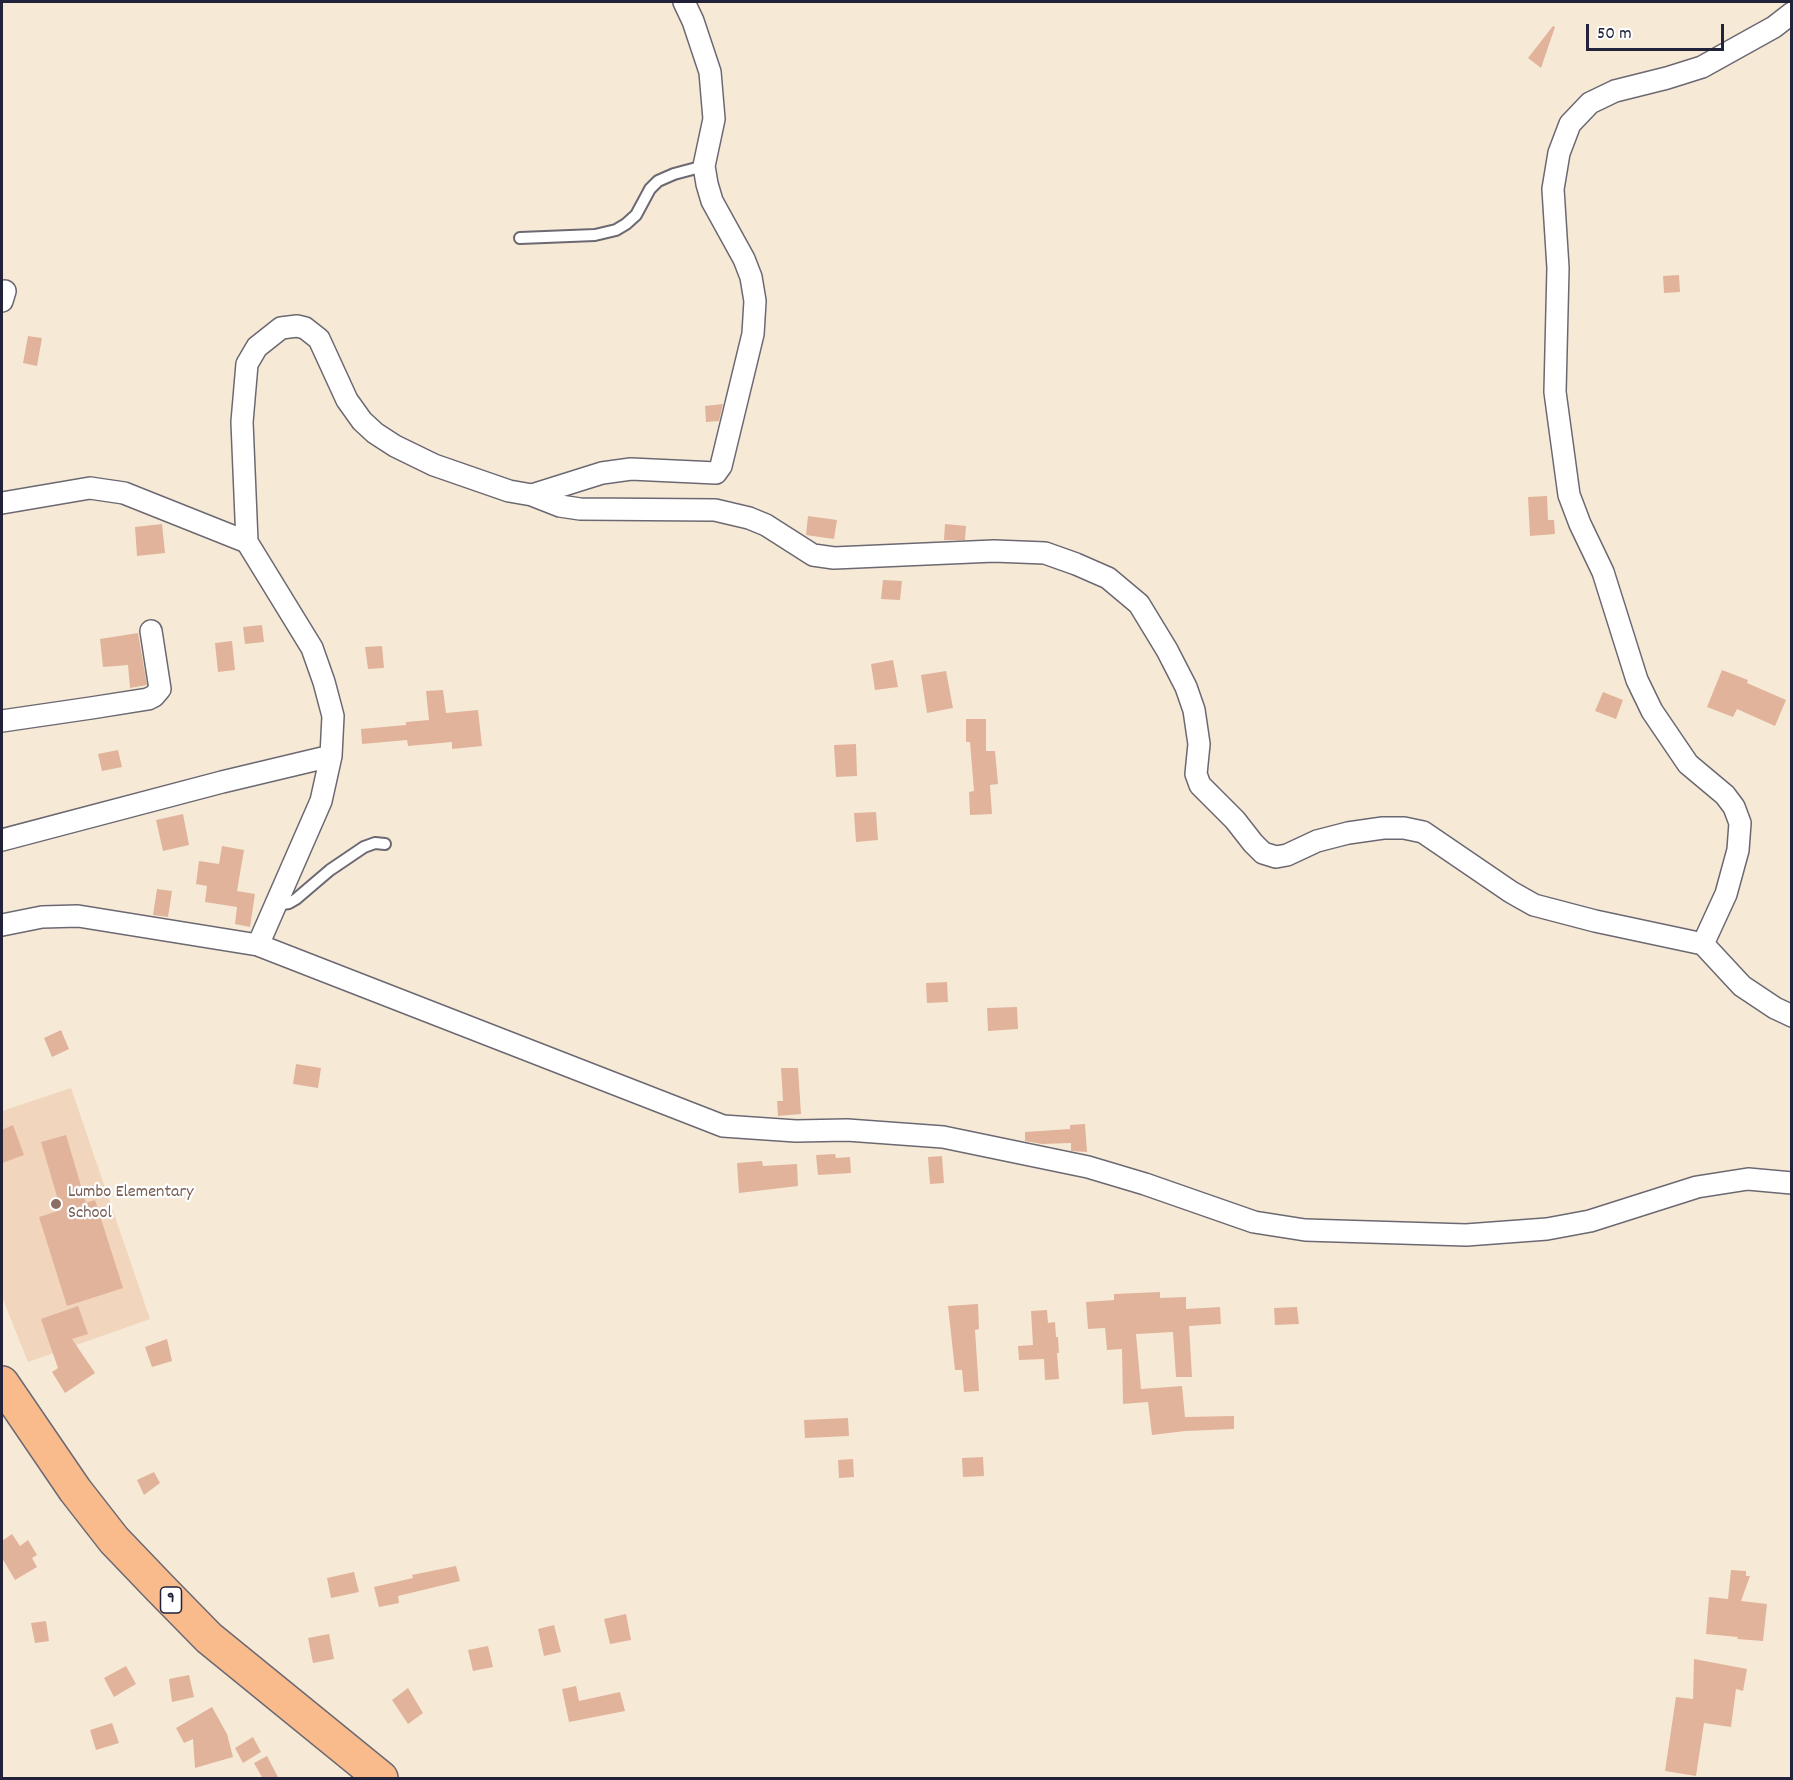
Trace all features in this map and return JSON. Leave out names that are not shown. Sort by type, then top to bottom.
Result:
[{"type":"highway","name":"9","points":[[5,1396],[114,1540],[209,1638],[381,1779]]},
{"type":"street","points":[[532,495],[602,473],[631,469],[712,474],[716,473],[721,466],[753,334],[755,301],[751,277],[744,259],[712,201],[704,166],[714,119],[710,72],[693,21],[684,2]]},
{"type":"street","points":[[1703,944],[1726,894],[1738,850],[1740,822],[1734,807],[1725,795],[1688,764],[1652,711],[1637,680],[1603,572],[1569,495],[1555,392],[1558,268],[1553,189],[1559,153],[1570,124],[1590,102],[1616,91],[1702,67],[1774,27],[1791,13]]},
{"type":"street","points":[[258,945],[321,801],[331,756],[333,716],[312,648],[247,542],[242,422],[247,364],[257,347],[281,328],[297,326],[305,328],[319,339],[347,400],[375,434],[434,465],[509,491],[532,495],[560,506],[580,509],[715,510],[749,518],[766,525],[813,555],[834,558],[994,551],[1045,553],[1108,578],[1139,604],[1186,687],[1194,710],[1199,744],[1196,774],[1200,785],[1235,820],[1252,843],[1263,853],[1276,857],[1287,855],[1317,841],[1348,833],[1383,828],[1404,828],[1423,832],[1534,905],[1595,921],[1703,944],[1742,987],[1791,1016]]},
{"type":"street","points":[[2,503],[90,488],[124,494],[247,542]]},
{"type":"street","points":[[2,721],[136,701],[154,696],[160,689],[151,631]]},
{"type":"street","points":[[2,840],[331,756]]},
{"type":"street","points":[[2,925],[42,917],[78,916],[258,945],[723,1126],[796,1131],[847,1130],[943,1137],[1088,1167],[1254,1222],[1305,1230],[1466,1235],[1547,1229],[1590,1221],[1697,1187],[1748,1179],[1791,1183]]},
{"type":"lane","points":[[520,238],[595,235],[616,230],[636,215],[650,189],[658,181],[704,166]]},
{"type":"lane","points":[[275,905],[289,903],[296,899],[330,870],[364,847],[375,843],[385,843]]},
{"type":"shaded area","name":"Lumbo Elementary School","points":[[71,1088],[150,1319],[28,1362],[2,1297],[2,1111]]},
{"type":"building","points":[[1553,26],[1555,27],[1541,68],[1528,58]]},
{"type":"building","points":[[1679,275],[1680,292],[1664,293],[1663,276]]},
{"type":"building","points":[[28,336],[42,338],[37,366],[23,363]]},
{"type":"building","points":[[723,404],[719,421],[706,422],[705,406]]},
{"type":"building","points":[[1547,496],[1548,520],[1554,520],[1555,534],[1530,536],[1528,497]]},
{"type":"building","points":[[808,516],[837,520],[834,539],[806,535]]},
{"type":"building","points":[[162,524],[165,553],[137,556],[135,527]]},
{"type":"building","points":[[945,524],[966,526],[965,540],[944,540]]},
{"type":"building","points":[[883,580],[902,581],[900,600],[881,599]]},
{"type":"building","points":[[262,625],[264,642],[245,644],[243,627]]},
{"type":"building","points":[[138,633],[147,685],[130,688],[128,665],[103,667],[100,639]]},
{"type":"building","points":[[232,641],[235,670],[218,672],[215,643]]},
{"type":"building","points":[[382,646],[384,668],[368,669],[365,647]]},
{"type":"building","points":[[893,660],[898,687],[875,690],[871,664]]},
{"type":"building","points":[[1722,670],[1748,680],[1747,683],[1786,700],[1775,726],[1737,709],[1733,717],[1707,707]]},
{"type":"building","points":[[946,671],[953,708],[927,713],[921,675]]},
{"type":"building","points":[[443,690],[446,713],[478,710],[482,746],[452,749],[452,742],[408,746],[407,740],[362,744],[361,729],[406,725],[406,722],[429,720],[426,691]]},
{"type":"building","points":[[1603,692],[1623,700],[1616,719],[1595,711]]},
{"type":"building","points":[[966,719],[986,719],[986,751],[995,751],[998,784],[990,785],[992,814],[970,815],[969,792],[974,791],[970,742],[966,742]]},
{"type":"building","points":[[856,744],[857,776],[836,777],[834,745]]},
{"type":"building","points":[[118,750],[122,767],[102,771],[98,754]]},
{"type":"building","points":[[876,812],[878,840],[856,842],[854,813]]},
{"type":"building","points":[[183,814],[189,845],[163,851],[156,820]]},
{"type":"building","points":[[222,846],[244,850],[237,891],[255,894],[250,927],[235,924],[237,907],[205,902],[207,886],[196,884],[199,861],[219,864]]},
{"type":"building","points":[[157,889],[172,891],[168,917],[153,915]]},
{"type":"building","points":[[947,982],[948,1002],[927,1003],[926,983]]},
{"type":"building","points":[[1017,1007],[1018,1029],[988,1031],[987,1008]]},
{"type":"building","points":[[61,1030],[69,1049],[52,1057],[44,1038]]},
{"type":"building","points":[[296,1064],[321,1068],[318,1088],[293,1084]]},
{"type":"building","points":[[781,1068],[798,1068],[801,1114],[778,1116],[777,1101],[783,1101]]},
{"type":"building","points":[[1085,1124],[1087,1152],[1071,1151],[1071,1143],[1042,1144],[1025,1141],[1025,1132],[1070,1129],[1070,1125]]},
{"type":"building","points":[[13,1125],[24,1155],[2,1163],[2,1130]]},
{"type":"building","points":[[66,1135],[86,1203],[95,1200],[123,1288],[67,1306],[39,1217],[61,1210],[41,1142]]},
{"type":"building","points":[[835,1154],[836,1158],[850,1157],[851,1173],[818,1175],[816,1155]]},
{"type":"building","points":[[942,1156],[944,1183],[930,1184],[928,1157]]},
{"type":"building","points":[[762,1161],[763,1166],[797,1164],[798,1186],[739,1193],[737,1163]]},
{"type":"building","points":[[1160,1292],[1160,1298],[1186,1297],[1186,1309],[1220,1307],[1221,1324],[1189,1326],[1192,1377],[1176,1377],[1173,1332],[1136,1334],[1141,1389],[1182,1386],[1185,1417],[1234,1416],[1234,1429],[1152,1435],[1148,1402],[1123,1404],[1122,1349],[1107,1350],[1105,1328],[1088,1329],[1086,1302],[1114,1300],[1114,1294]]},
{"type":"building","points":[[978,1304],[979,1329],[975,1330],[979,1391],[964,1392],[962,1370],[955,1370],[948,1306]]},
{"type":"building","points":[[78,1306],[88,1334],[72,1339],[95,1373],[65,1393],[52,1372],[58,1368],[41,1319]]},
{"type":"building","points":[[1297,1307],[1299,1324],[1275,1325],[1274,1308]]},
{"type":"building","points":[[1047,1310],[1048,1323],[1055,1322],[1056,1337],[1058,1337],[1059,1379],[1045,1380],[1044,1359],[1019,1360],[1018,1346],[1033,1345],[1031,1311]]},
{"type":"building","points":[[167,1339],[172,1361],[152,1367],[145,1347]]},
{"type":"building","points":[[848,1418],[849,1436],[805,1438],[804,1420]]},
{"type":"building","points":[[983,1457],[984,1476],[963,1477],[962,1458]]},
{"type":"building","points":[[853,1459],[854,1477],[839,1478],[838,1460]]},
{"type":"building","points":[[154,1472],[160,1483],[144,1495],[137,1480]]},
{"type":"building","points":[[12,1534],[20,1546],[28,1540],[37,1555],[32,1558],[37,1567],[15,1580],[2,1558],[2,1541]]},
{"type":"building","points":[[456,1566],[460,1581],[398,1596],[399,1603],[379,1607],[374,1587],[413,1578],[412,1575]]},
{"type":"building","points":[[1731,1570],[1746,1571],[1746,1576],[1750,1576],[1741,1601],[1767,1604],[1763,1641],[1706,1634],[1709,1597],[1728,1599]]},
{"type":"building","points":[[354,1572],[359,1592],[331,1598],[327,1578]]},
{"type":"building","points":[[626,1614],[631,1640],[610,1644],[604,1619]]},
{"type":"building","points":[[46,1621],[49,1641],[35,1643],[31,1623]]},
{"type":"building","points":[[554,1625],[561,1652],[544,1656],[538,1629]]},
{"type":"building","points":[[329,1634],[334,1659],[313,1663],[308,1638]]},
{"type":"building","points":[[488,1646],[493,1667],[473,1671],[468,1650]]},
{"type":"building","points":[[1694,1659],[1747,1669],[1743,1691],[1736,1689],[1731,1727],[1704,1723],[1696,1776],[1665,1771],[1676,1697],[1693,1699]]},
{"type":"building","points":[[126,1666],[136,1684],[114,1697],[104,1678]]},
{"type":"building","points":[[189,1675],[194,1697],[172,1702],[169,1679]]},
{"type":"building","points":[[576,1686],[579,1701],[620,1692],[625,1711],[569,1722],[562,1689]]},
{"type":"building","points":[[408,1688],[423,1713],[408,1724],[392,1700]]},
{"type":"building","points":[[212,1707],[227,1734],[233,1757],[195,1768],[193,1739],[184,1743],[176,1728]]},
{"type":"building","points":[[112,1723],[119,1743],[96,1750],[90,1730]]},
{"type":"building","points":[[253,1737],[261,1752],[243,1763],[235,1748]]},
{"type":"building","points":[[267,1756],[279,1779],[263,1779],[254,1763]]},
{"type":"place","name":"Lumbo Elementary School","points":[[56,1204]]}]
